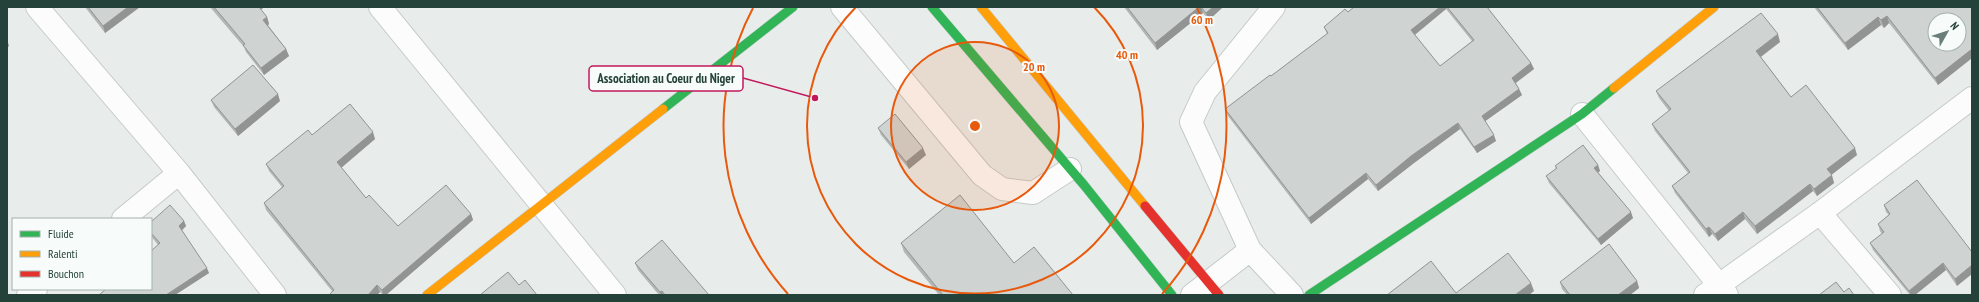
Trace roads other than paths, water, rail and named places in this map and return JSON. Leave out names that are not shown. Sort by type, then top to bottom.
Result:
[{"type":"main road","points":[[427,295],[793,7]]},
{"type":"main road","points":[[932,7],[1146,260],[1172,295]]},
{"type":"main road","points":[[981,7],[1206,290]]},
{"type":"main road","points":[[1309,295],[1582,114],[1714,7]]},
{"type":"street","points":[[37,7],[179,173],[276,295]]},
{"type":"street","points":[[380,7],[615,295]]},
{"type":"street","points":[[842,7],[982,175],[1002,189],[1032,193],[1070,170]]},
{"type":"street","points":[[1274,7],[1205,92],[1191,122],[1250,250],[1292,295]]},
{"type":"street","points":[[1582,114],[1717,291],[1972,98]]},
{"type":"street","points":[[123,218],[179,173]]},
{"type":"street","points":[[1820,213],[1890,295]]},
{"type":"street","points":[[1206,290],[1250,250]]},
{"type":"place","name":"Association au Coeur du Niger","points":[[815,98]]}]
